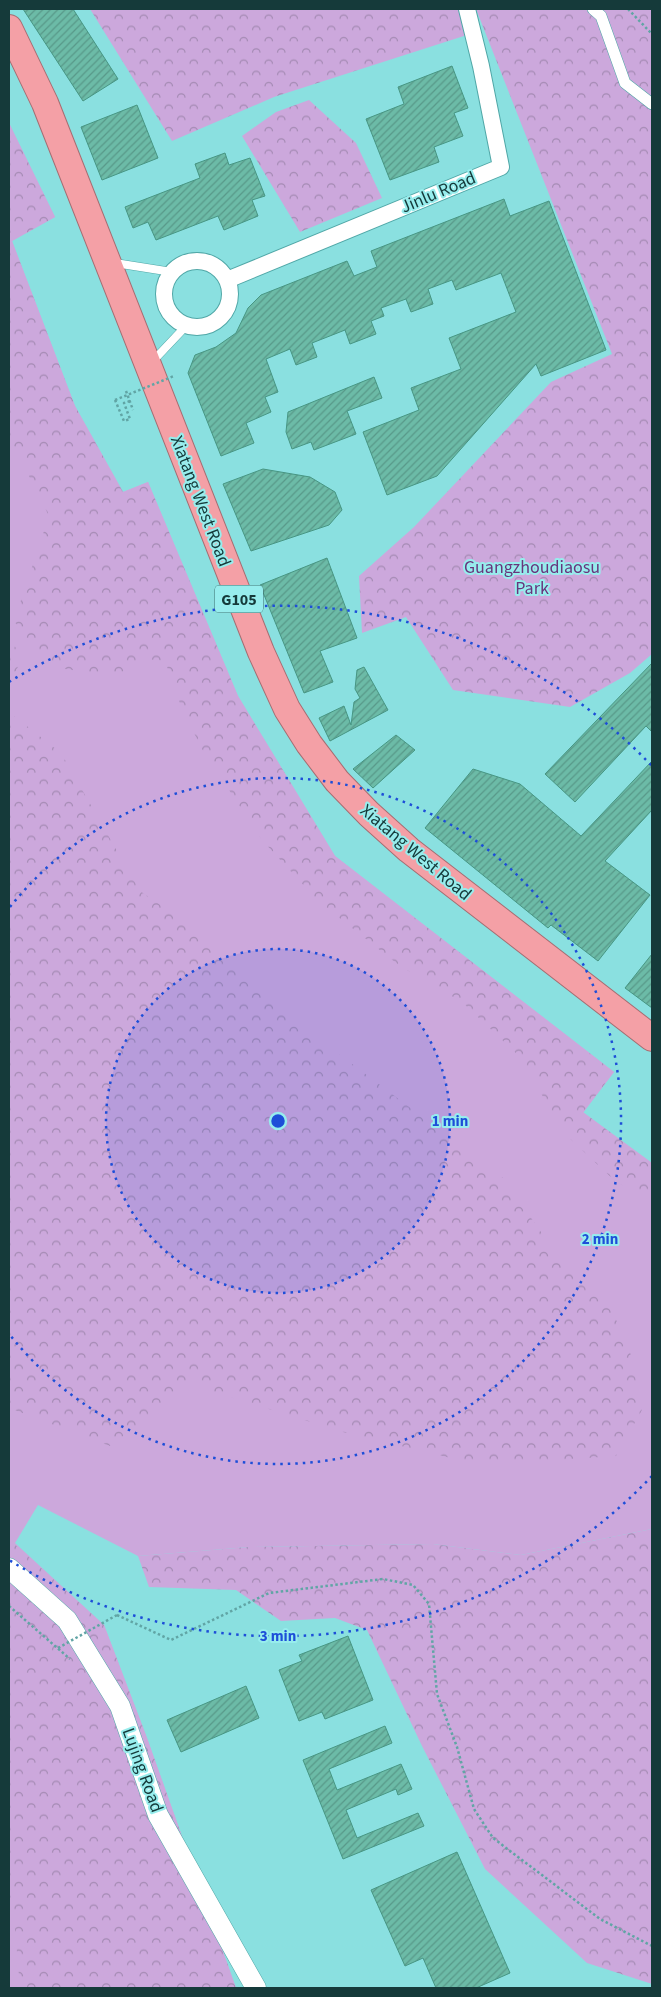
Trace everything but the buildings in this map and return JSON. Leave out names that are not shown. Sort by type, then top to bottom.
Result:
[{"type":"highway","name":"Xiatang West Road","points":[[9,28],[45,102],[260,652],[287,709],[324,764],[350,795],[386,832],[652,1038]]},
{"type":"highway","name":"Xiatang West Road","points":[[9,60],[40,126],[237,632],[272,711],[294,749],[327,793],[356,825],[381,847],[432,889],[652,1057]]},
{"type":"street","name":"Jinlu Road","points":[[227,280],[501,167],[481,66],[467,9]]},
{"type":"street","points":[[593,9],[601,16],[625,83],[652,104]]},
{"type":"street","points":[[191,261],[202,261],[216,268],[227,280],[229,301],[218,320],[203,326],[186,326],[173,317],[164,303],[163,292],[166,281],[172,272],[191,261]]},
{"type":"street","name":"Lujing Road","points":[[9,1568],[67,1620],[120,1706],[158,1815],[256,1988]]},
{"type":"lane","points":[[108,262],[172,272]]},
{"type":"lane","points":[[148,366],[186,326]]},
{"type":"path","points":[[628,9],[652,34]]},
{"type":"path","points":[[130,401],[124,403],[130,419],[124,421],[115,400],[174,376]]},
{"type":"path","points":[[126,391],[133,410]]},
{"type":"path","points":[[9,1606],[58,1648],[117,1616],[172,1640],[269,1593],[383,1579],[413,1584],[429,1604],[437,1694],[457,1747],[474,1809],[493,1838],[600,1918],[652,1946]]},
{"type":"green space","points":[[90,9],[461,9],[467,35],[274,97],[172,141]]},
{"type":"green space","name":"Guangzhoudiaosu Park","points":[[476,9],[652,9],[652,654],[630,673],[570,707],[453,690],[406,617],[362,633],[359,576],[414,527],[551,382],[612,354]]},
{"type":"green space","points":[[309,100],[356,143],[382,198],[300,232],[242,136],[276,112]]},
{"type":"green space","points":[[9,123],[55,217],[12,241],[75,406],[123,492],[148,482],[238,696],[335,856],[614,1072],[583,1113],[652,1163],[652,1529],[521,1555],[433,1544],[249,1547],[138,1556],[38,1505],[15,1543],[104,1625],[147,1738],[236,1988],[9,1988]]},
{"type":"green space","points":[[9,123],[55,217],[12,241],[75,406],[123,492],[148,482],[238,696],[335,856],[614,1072],[583,1112],[652,1163],[652,1205],[613,1179],[565,1134],[519,1056],[462,1002],[400,966],[318,901],[262,840],[202,749],[182,709],[165,661],[145,659],[115,676],[65,669],[39,657],[14,621],[49,516],[9,436]]},
{"type":"green space","points":[[9,636],[22,659],[9,684]]},
{"type":"green space","points":[[9,712],[61,753],[140,891],[211,939],[278,1008],[502,1177],[563,1263],[599,1288],[628,1342],[642,1410],[616,1456],[480,1465],[343,1432],[191,1385],[110,1446],[9,1408]]},
{"type":"green space","points":[[652,1529],[652,1984],[587,1963],[485,1869],[422,1746],[367,1630],[335,1618],[281,1621],[236,1590],[149,1587],[138,1556],[249,1547],[433,1544],[521,1555]]},
{"type":"green space","points":[[9,1539],[104,1625],[147,1738],[236,1988],[20,1988],[13,1905],[9,1894]]}]
